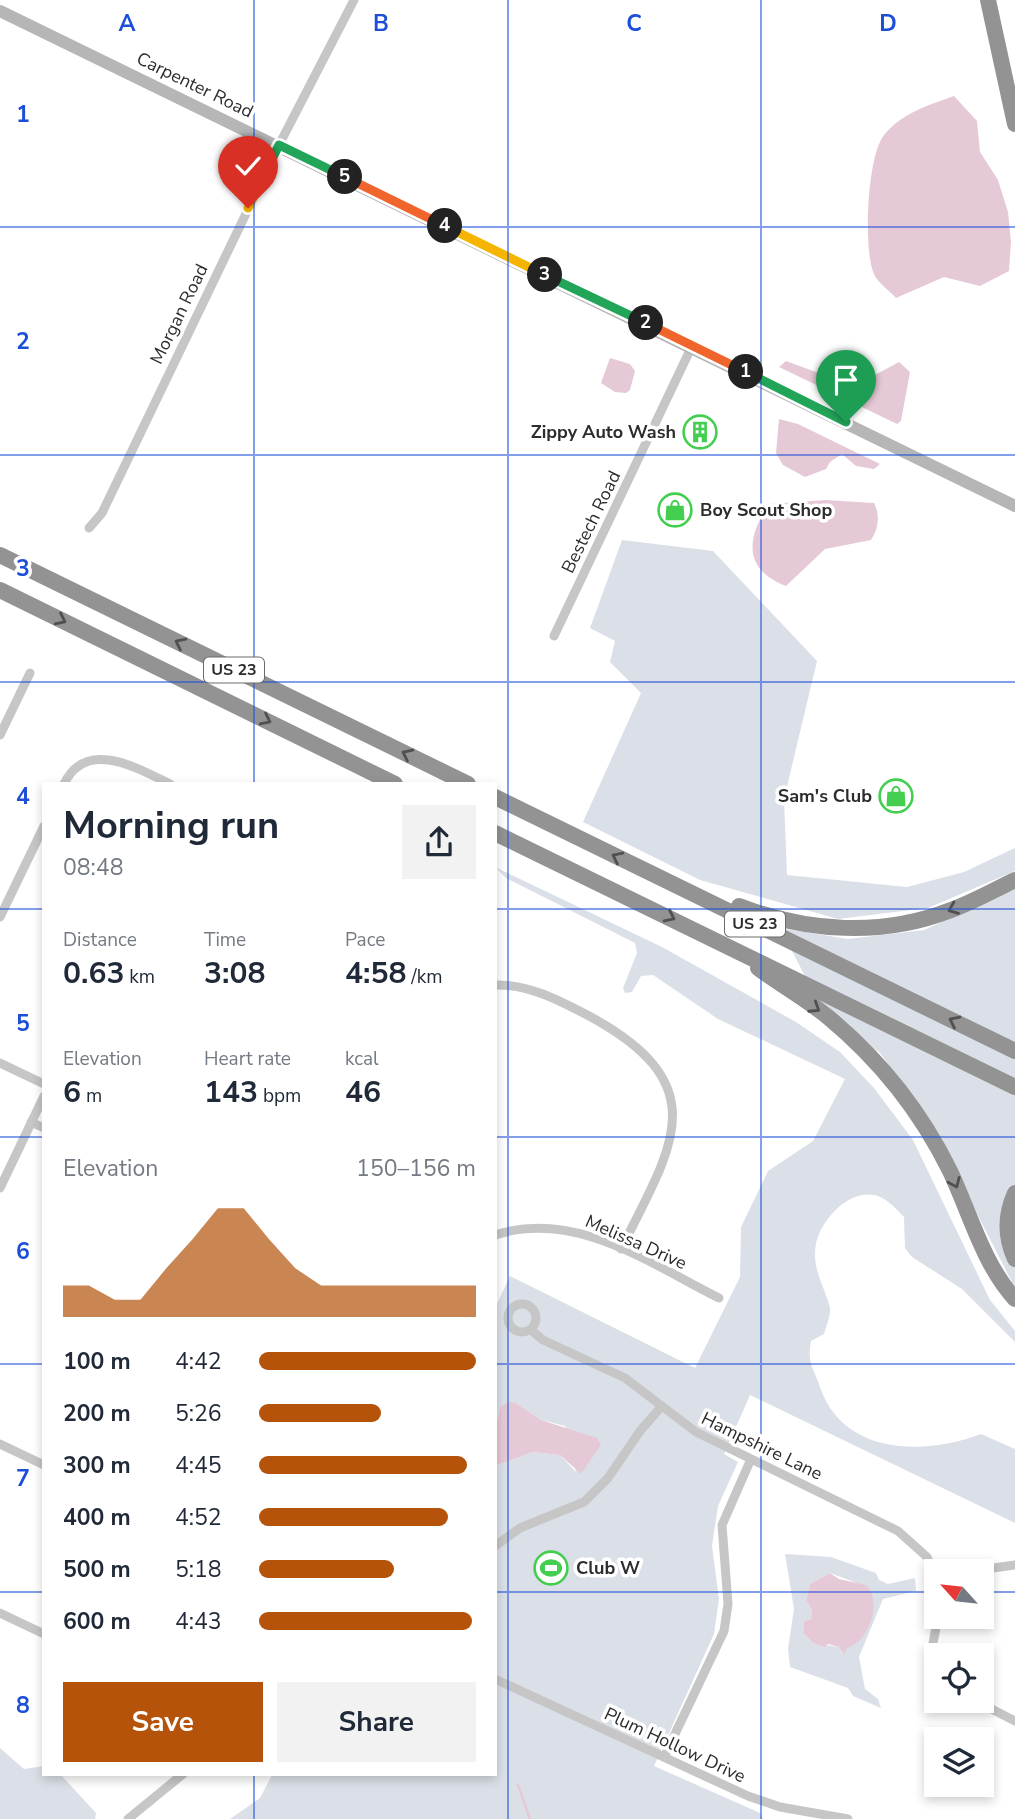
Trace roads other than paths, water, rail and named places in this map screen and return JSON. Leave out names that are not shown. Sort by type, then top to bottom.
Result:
[{"type":"highway","points":[[988,0],[1015,124]]},
{"type":"highway","name":"US 23","points":[[0,555],[464,782]]},
{"type":"highway","name":"US 23","points":[[0,590],[391,782]]},
{"type":"highway","name":"US 23","points":[[497,798],[1015,1051]]},
{"type":"highway","name":"US 23","points":[[497,834],[1015,1087]]},
{"type":"highway","points":[[650,873],[778,920],[835,929],[919,920],[951,910],[1015,880]]},
{"type":"highway","points":[[719,941],[825,1015],[862,1046],[895,1083],[928,1129],[995,1271],[1015,1299]]},
{"type":"highway","points":[[1015,1193],[1008,1217],[1007,1233],[1015,1259]]},
{"type":"main road","name":"Carpenter Road","points":[[0,11],[692,346],[1015,506]]},
{"type":"street","name":"Morgan Road","points":[[89,528],[102,513],[279,145],[354,0]]},
{"type":"street","name":"Bestech Road","points":[[554,636],[692,346]]},
{"type":"street","points":[[0,735],[30,673]]},
{"type":"street","points":[[65,782],[74,770],[96,758],[131,766],[166,782]]},
{"type":"street","points":[[0,917],[42,830]]},
{"type":"street","points":[[497,985],[533,990],[569,1006],[641,1050],[660,1071],[671,1095],[675,1119],[669,1148],[621,1249]]},
{"type":"street","points":[[0,1063],[42,1083]]},
{"type":"street","points":[[0,1188],[42,1100]]},
{"type":"street","points":[[32,1122],[42,1127]]},
{"type":"street","name":"Melissa Drive","points":[[497,1234],[519,1227],[557,1227],[621,1249],[719,1298]]},
{"type":"street","name":"Hampshire Lane","points":[[530,1329],[543,1340],[625,1378],[696,1432],[898,1531],[914,1542],[928,1559]]},
{"type":"street","points":[[497,1545],[520,1528],[584,1502],[608,1478],[640,1431],[662,1406]]},
{"type":"street","points":[[0,1444],[42,1464]]},
{"type":"street","points":[[664,1757],[723,1631],[728,1604],[722,1525],[751,1459]]},
{"type":"street","points":[[994,1568],[1015,1565]]},
{"type":"street","points":[[0,1612],[42,1633]]},
{"type":"street","name":"Plum Hollow Drive","points":[[497,1680],[713,1782],[780,1807],[848,1819]]},
{"type":"street","points":[[994,1710],[1015,1721]]},
{"type":"street","points":[[128,1819],[181,1776]]},
{"type":"waterway","points":[[518,1785],[530,1819]]},
{"type":"place","name":"Zippy Auto Wash","points":[[700,432]]},
{"type":"place","name":"Boy Scout Shop","points":[[675,510]]},
{"type":"place","name":"Sam's Club","points":[[896,796]]},
{"type":"place","name":"Club W","points":[[551,1568]]}]
